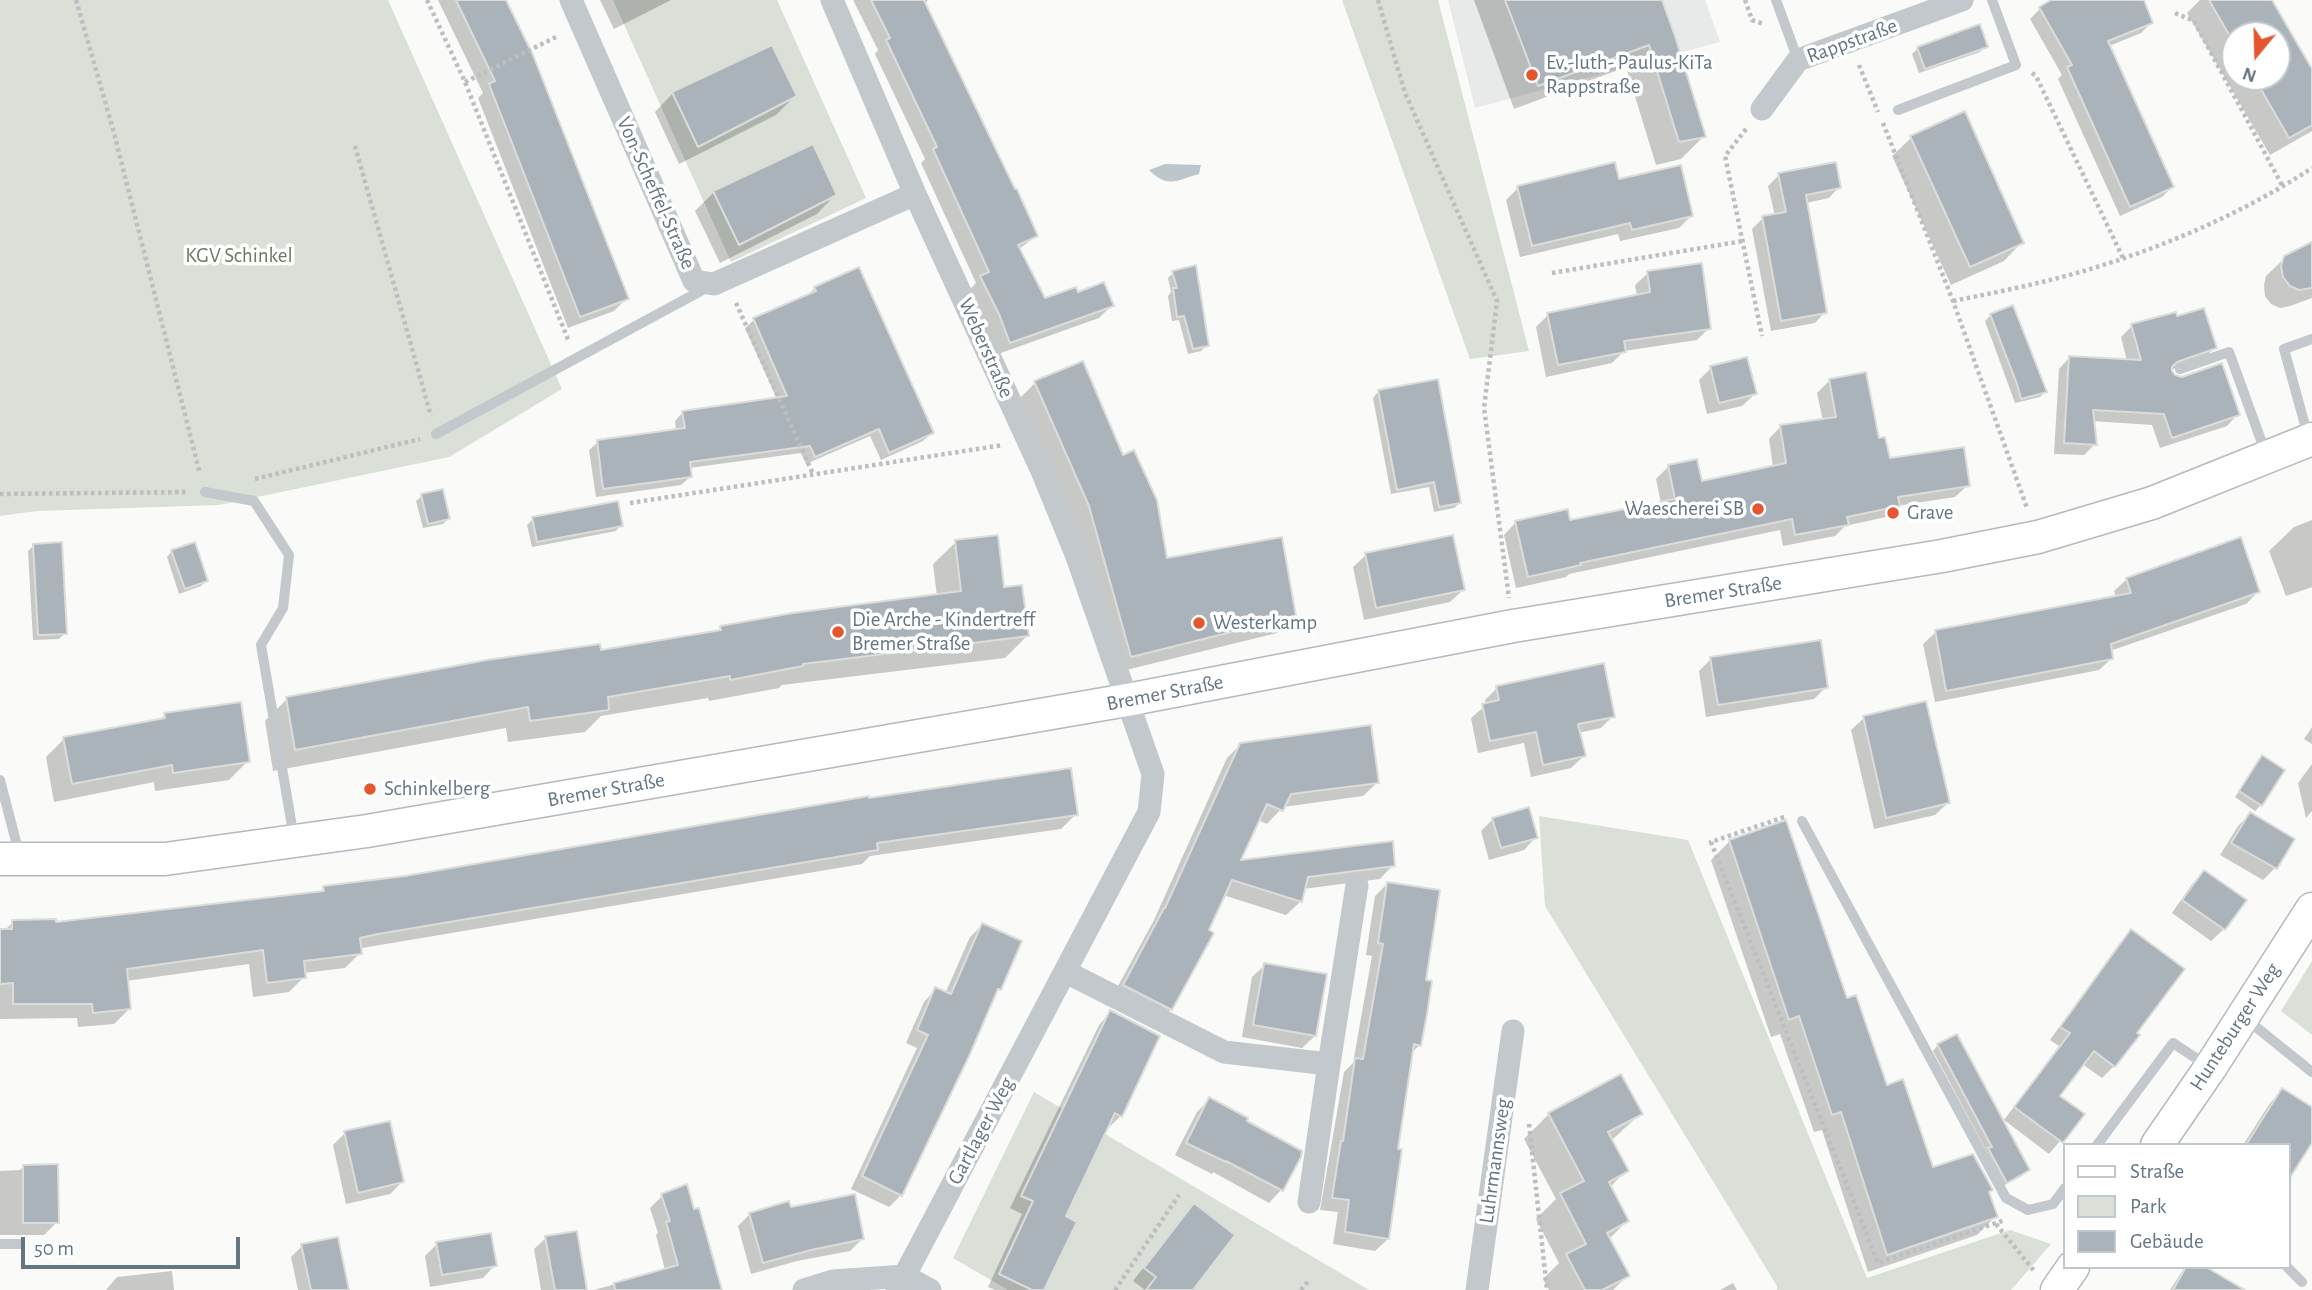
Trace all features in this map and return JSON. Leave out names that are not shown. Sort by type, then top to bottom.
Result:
[{"type":"main road","name":"Bremer Straße","points":[[10,859],[165,859],[367,831],[1127,700],[1513,626],[1942,556],[2038,537],[2152,503],[2311,440]]},
{"type":"main road","name":"Hunteburger Weg","points":[[2160,1143],[2312,909]]},
{"type":"main road","points":[[2050,1285],[2070,1269]]},
{"type":"street","name":"Von-Scheffel-Straße","points":[[571,0],[694,281],[719,281],[915,194]]},
{"type":"street","name":"Weberstraße","points":[[832,0],[915,194],[1028,441],[1076,554],[1127,700]]},
{"type":"street","name":"Rappstraße","points":[[1762,109],[1798,60],[1962,0]]},
{"type":"street","name":"Gartlager Weg","points":[[901,1283],[1149,812],[1153,774],[1127,700]]},
{"type":"street","points":[[1309,1202],[1357,885]]},
{"type":"street","points":[[1066,972],[1224,1052],[1329,1063]]},
{"type":"street","name":"Luhrmannsweg","points":[[1477,1290],[1513,1031]]},
{"type":"street","points":[[804,1290],[833,1281],[901,1283],[930,1290]]},
{"type":"lane","points":[[1776,0],[1798,60]]},
{"type":"lane","points":[[1899,110],[2016,65],[1992,0]]},
{"type":"lane","points":[[436,434],[719,281]]},
{"type":"lane","points":[[2311,440],[2284,349],[2312,339]]},
{"type":"lane","points":[[2180,369],[2229,352],[2267,457]]},
{"type":"lane","points":[[205,492],[254,501],[289,555],[283,608],[261,645],[294,841]]},
{"type":"lane","points":[[0,780],[10,859]]},
{"type":"lane","points":[[1802,821],[2006,1198],[2028,1210],[2053,1203],[2064,1189]]},
{"type":"lane","points":[[2243,1017],[2312,1072]]},
{"type":"lane","points":[[2099,1143],[2174,1043],[2210,1068]]},
{"type":"lane","points":[[0,1244],[20,1244]]},
{"type":"lane","points":[[2289,1269],[2302,1282]]},
{"type":"path","points":[[76,0],[114,133],[205,492]]},
{"type":"path","points":[[427,0],[465,82],[575,359]]},
{"type":"path","points":[[1378,0],[1405,93],[1497,301],[1484,408],[1513,626]]},
{"type":"path","points":[[2175,13],[2194,21],[2283,187]]},
{"type":"path","points":[[465,82],[582,24]]},
{"type":"path","points":[[1850,41],[1953,301],[2038,537]]},
{"type":"path","points":[[2016,65],[2036,76],[2123,258]]},
{"type":"path","points":[[1762,109],[1725,156],[1762,336]]},
{"type":"path","points":[[0,494],[205,492],[436,434],[355,146]]},
{"type":"path","points":[[1953,301],[2043,282],[2123,258],[2206,225],[2283,187],[2312,168]]},
{"type":"path","points":[[1552,273],[1743,241]]},
{"type":"path","points":[[719,281],[813,474]]},
{"type":"path","points":[[630,503],[1028,441]]},
{"type":"path","points":[[1802,821],[1795,813],[1711,842],[1878,1263],[1996,1224],[2028,1210]]},
{"type":"path","points":[[1528,1115],[1547,1290]]},
{"type":"path","points":[[1115,1290],[1179,1195]]},
{"type":"path","points":[[1996,1224],[2050,1285]]},
{"type":"path","points":[[1301,1290],[1309,1280]]},
{"type":"shaded area","name":"Ev.-luth- Paulus-KiTa Rappstraße","points":[[1448,0],[1705,0],[1720,42],[1475,108]]},
{"type":"shaded area","points":[[1165,164],[1201,165],[1199,174],[1173,181],[1162,179],[1149,170]]},
{"type":"green space","name":"KGV Schinkel","points":[[0,0],[388,0],[562,389],[449,457],[219,505],[37,511],[0,516]]},
{"type":"green space","points":[[613,0],[777,0],[866,198],[731,262]]},
{"type":"green space","points":[[1342,0],[1438,0],[1529,351],[1470,359]]},
{"type":"green space","points":[[1539,816],[1688,840],[1867,1278],[2010,1230],[2051,1244],[2011,1290],[1777,1290],[1545,906]]},
{"type":"green space","points":[[2312,961],[2312,1035],[2281,1011]]},
{"type":"green space","points":[[1034,1092],[1369,1290],[1008,1290],[953,1258]]},
{"type":"building","points":[[456,0],[506,0],[533,55],[629,299],[580,317],[489,84],[495,81]]},
{"type":"building","points":[[871,0],[924,0],[1038,236],[1018,245],[1045,298],[1076,287],[1078,292],[1104,282],[1114,306],[1010,343],[980,276],[989,272],[933,149],[937,147],[886,40],[890,38]]},
{"type":"building","points":[[1505,0],[1662,0],[1706,137],[1679,142],[1649,45],[1538,86]]},
{"type":"building","points":[[2051,0],[2144,0],[2153,23],[2108,41],[2174,187],[2130,207],[2067,67],[2072,65],[2039,7]]},
{"type":"building","points":[[2209,0],[2272,0],[2284,21],[2221,21]]},
{"type":"building","points":[[1980,24],[1988,47],[1925,69],[1917,47]]},
{"type":"building","points":[[2291,33],[2312,69],[2312,125],[2289,138],[2262,91],[2291,91]]},
{"type":"building","points":[[772,45],[797,96],[698,147],[672,92]]},
{"type":"building","points":[[1965,111],[2024,243],[1970,267],[1910,136]]},
{"type":"building","points":[[813,144],[837,195],[739,245],[713,191]]},
{"type":"building","points":[[1615,162],[1619,179],[1681,165],[1693,216],[1632,230],[1630,223],[1532,246],[1517,186]]},
{"type":"building","points":[[1836,162],[1841,188],[1806,195],[1827,313],[1781,321],[1762,216],[1786,212],[1778,173]]},
{"type":"building","points":[[2312,242],[2312,288],[2299,290],[2290,286],[2283,277],[2281,266],[2284,256]]},
{"type":"building","points":[[1702,263],[1711,329],[1624,341],[1626,352],[1558,365],[1547,313],[1650,292],[1647,271]]},
{"type":"building","points":[[1196,265],[1209,346],[1193,349],[1184,316],[1177,317],[1173,288],[1177,288],[1172,271]]},
{"type":"building","points":[[859,267],[934,433],[889,453],[879,429],[815,457],[810,446],[690,462],[692,477],[603,489],[597,440],[685,428],[682,411],[787,396],[753,318],[816,291],[814,287]]},
{"type":"building","points":[[2013,305],[2047,392],[2021,399],[1990,314]]},
{"type":"building","points":[[2204,308],[2217,348],[2177,362],[2172,371],[2182,377],[2222,363],[2240,415],[2172,438],[2164,414],[2093,410],[2097,445],[2064,443],[2069,356],[2141,360],[2131,324]]},
{"type":"building","points":[[1747,357],[1757,394],[1719,403],[1710,366]]},
{"type":"building","points":[[1083,361],[1123,455],[1134,450],[1157,500],[1167,558],[1282,537],[1296,616],[1131,657],[1089,506],[1034,381]]},
{"type":"building","points":[[1866,372],[1879,438],[1885,437],[1890,458],[1964,447],[1970,486],[1898,497],[1900,506],[1847,517],[1849,525],[1795,535],[1792,519],[1580,563],[1581,565],[1528,577],[1515,521],[1568,509],[1570,520],[1675,499],[1668,465],[1697,459],[1702,481],[1786,463],[1780,425],[1836,417],[1829,379]]},
{"type":"building","points":[[1438,379],[1461,503],[1439,507],[1434,482],[1397,490],[1378,390]]},
{"type":"building","points":[[443,489],[450,519],[428,524],[421,494]]},
{"type":"building","points":[[618,501],[623,526],[537,542],[532,517]]},
{"type":"building","points":[[998,535],[1004,587],[1022,585],[1029,636],[803,664],[730,680],[730,676],[608,697],[609,710],[530,721],[528,707],[295,750],[286,697],[487,660],[600,644],[601,650],[721,630],[720,626],[793,613],[961,591],[955,540]]},
{"type":"building","points":[[1453,535],[1465,590],[1376,608],[1365,553]]},
{"type":"building","points":[[2241,537],[2260,592],[2111,644],[2113,659],[1946,691],[1935,630],[2131,593],[2126,578]]},
{"type":"building","points":[[62,542],[67,634],[38,635],[33,544]]},
{"type":"building","points":[[195,542],[208,581],[185,589],[171,550]]},
{"type":"building","points":[[1821,640],[1828,688],[1718,705],[1710,657]]},
{"type":"building","points":[[1604,663],[1615,717],[1578,724],[1586,756],[1543,765],[1536,732],[1490,741],[1482,704],[1499,700],[1496,686]]},
{"type":"building","points":[[1926,701],[1950,803],[1886,818],[1863,716]]},
{"type":"building","points":[[241,702],[250,762],[173,773],[172,765],[72,784],[63,737],[165,718],[164,713]]},
{"type":"building","points":[[1371,725],[1379,783],[1291,794],[1283,811],[1267,804],[1241,860],[1393,841],[1395,866],[1308,877],[1302,902],[1232,880],[1209,930],[1214,933],[1172,1010],[1123,985],[1165,908],[1240,743]]},
{"type":"building","points":[[2262,755],[2285,770],[2262,806],[2239,791]]},
{"type":"building","points":[[1071,768],[1078,815],[877,843],[878,850],[378,934],[360,938],[362,954],[304,961],[306,978],[267,983],[263,950],[127,969],[131,1009],[93,1013],[92,1004],[13,1004],[13,983],[0,984],[0,929],[12,929],[12,920],[56,919],[56,922],[324,891],[323,886],[405,876],[869,796]]},
{"type":"building","points":[[1529,807],[1538,838],[1501,848],[1492,818]]},
{"type":"building","points":[[2250,812],[2295,839],[2277,869],[2231,843]]},
{"type":"building","points":[[1786,820],[1847,998],[1856,995],[1887,1085],[1903,1079],[1933,1167],[1973,1154],[1993,1190],[1989,1192],[1998,1217],[1887,1255],[1841,1112],[1832,1115],[1799,1016],[1789,1020],[1729,840]]},
{"type":"building","points":[[2204,870],[2247,900],[2225,930],[2182,900]]},
{"type":"building","points":[[1387,882],[1440,890],[1426,980],[1432,981],[1421,1046],[1414,1044],[1398,1149],[1402,1149],[1389,1239],[1345,1232],[1349,1200],[1332,1198],[1355,1058],[1363,1059],[1383,944],[1378,943]]},
{"type":"building","points":[[982,923],[1022,941],[902,1196],[862,1176],[928,1035],[917,1030],[935,987],[951,994]]},
{"type":"building","points":[[2131,929],[2185,969],[2115,1067],[2094,1051],[2060,1096],[2085,1114],[2063,1143],[2014,1107],[2070,1033],[2060,1027]]},
{"type":"building","points":[[1264,963],[1327,974],[1316,1036],[1253,1025]]},
{"type":"building","points":[[1110,1010],[1160,1036],[1122,1117],[1115,1113],[1066,1216],[1077,1222],[1044,1290],[1032,1290],[999,1274],[1033,1201],[1021,1196]]},
{"type":"building","points":[[1957,1034],[2030,1170],[2007,1183],[1988,1148],[1992,1147],[1937,1044]]},
{"type":"building","points":[[1621,1074],[1643,1114],[1608,1132],[1629,1171],[1609,1182],[1629,1221],[1607,1233],[1630,1276],[1602,1290],[1585,1290],[1566,1254],[1586,1244],[1560,1193],[1584,1181],[1548,1113]]},
{"type":"building","points":[[2282,1088],[2312,1107],[2312,1143],[2291,1176],[2291,1143],[2247,1143]]},
{"type":"building","points":[[1209,1097],[1302,1151],[1283,1191],[1186,1143]]},
{"type":"building","points":[[390,1121],[404,1182],[358,1193],[344,1131]]},
{"type":"building","points":[[58,1164],[59,1223],[23,1223],[23,1165]]},
{"type":"building","points":[[687,1184],[694,1209],[699,1208],[722,1290],[615,1290],[614,1283],[678,1265],[666,1222],[670,1221],[661,1194]]},
{"type":"building","points":[[855,1194],[864,1239],[763,1263],[749,1213],[789,1201],[791,1207]]},
{"type":"building","points":[[1194,1203],[1235,1235],[1193,1290],[1146,1290],[1156,1277],[1144,1268]]},
{"type":"building","points":[[577,1231],[587,1290],[555,1290],[545,1236]]},
{"type":"building","points":[[491,1233],[497,1266],[442,1275],[436,1242]]},
{"type":"building","points":[[338,1237],[349,1290],[311,1290],[301,1244]]},
{"type":"building","points":[[2185,1269],[2209,1269],[2245,1290],[2173,1290]]},
{"type":"place","name":"Ev.-luth- Paulus-KiTa Rappstraße","points":[[1532,75]]},
{"type":"place","name":"Waescherei SB","points":[[1758,509]]},
{"type":"place","name":"Grave","points":[[1893,513]]},
{"type":"place","name":"Westerkamp","points":[[1199,623]]},
{"type":"place","name":"Die Arche - Kindertreff Bremer Straße","points":[[838,632]]},
{"type":"place","name":"Schinkelberg","points":[[370,789]]}]
